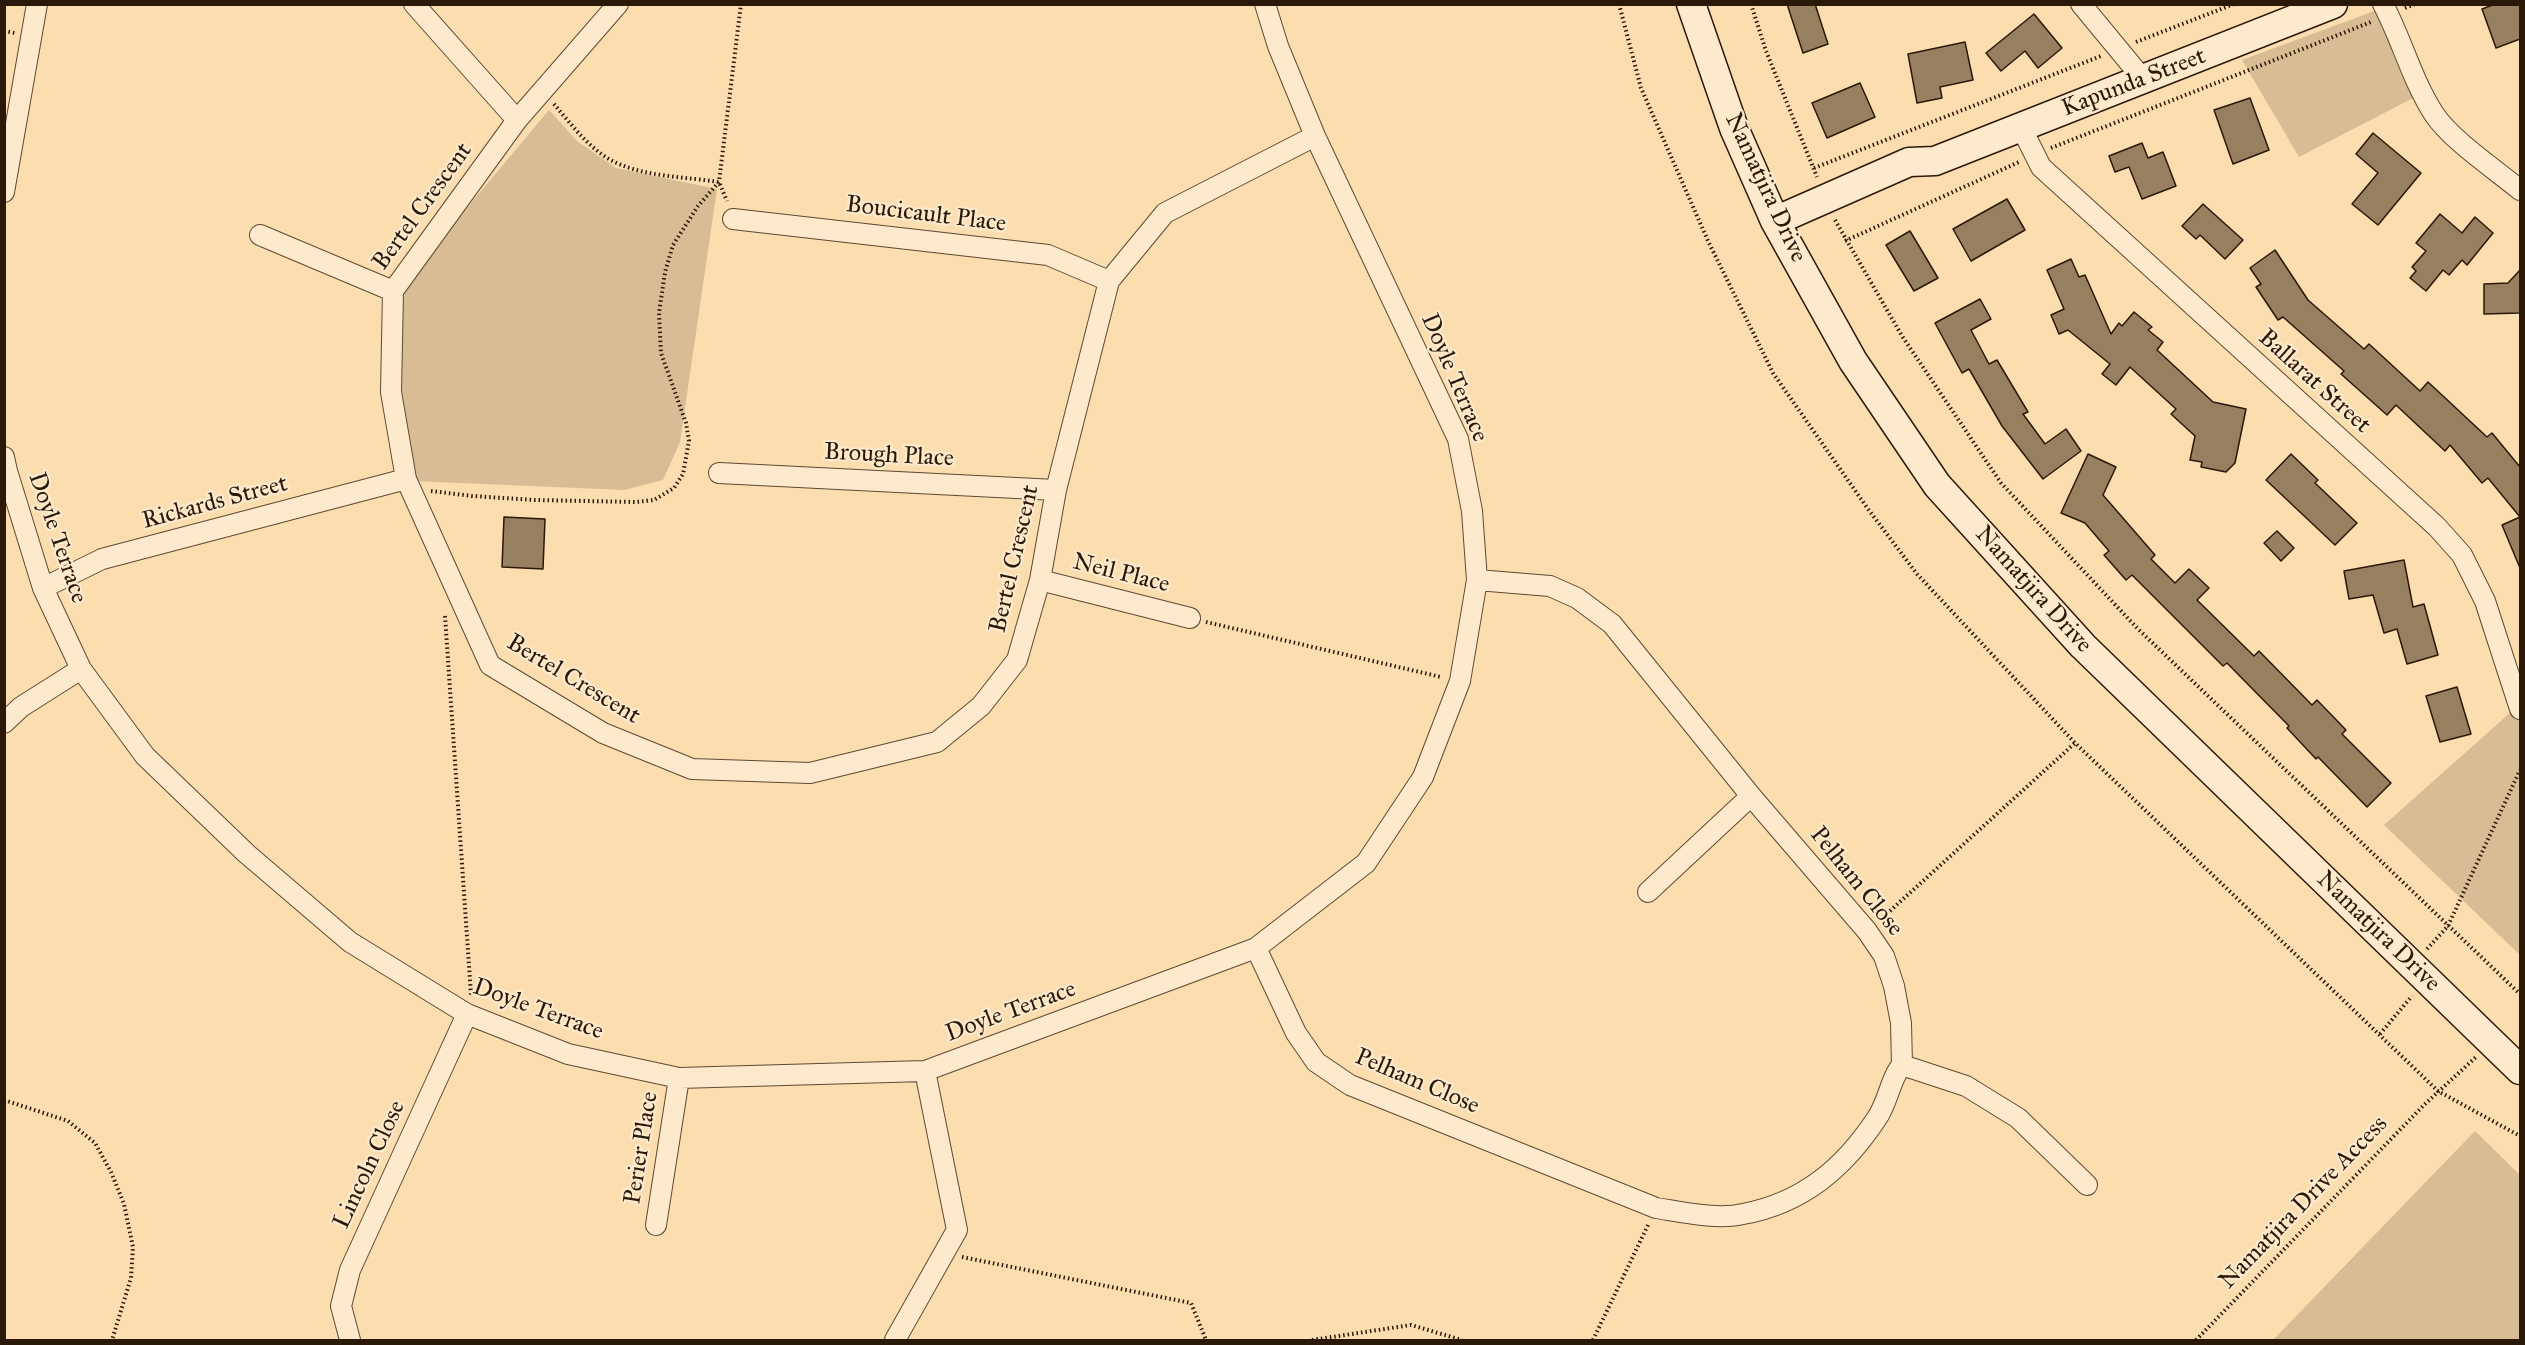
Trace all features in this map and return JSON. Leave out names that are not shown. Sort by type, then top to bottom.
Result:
[{"type":"main road","name":"Namatjira Drive","points":[[1691,4],[1734,128],[1780,229],[1853,361],[1937,485],[2083,646],[2520,1070]]},
{"type":"main road","name":"Kapunda Street","points":[[1780,229],[1917,179],[1935,161],[2333,4]]},
{"type":"street","points":[[4,192],[37,4]]},
{"type":"street","points":[[414,4],[518,120]]},
{"type":"street","name":"Bertel Crescent","points":[[618,4],[518,120],[393,291],[391,392],[406,479],[490,665],[603,733],[692,769],[810,773],[937,742],[981,706],[1017,660],[1040,580],[1056,490],[1109,281],[1165,213],[1315,136]]},
{"type":"street","name":"Doyle Terrace","points":[[4,457],[43,588],[81,669],[145,756],[247,854],[350,942],[466,1014],[568,1054],[679,1078],[925,1071],[1256,948],[1366,863],[1423,777],[1460,681],[1477,580],[1472,511],[1458,440],[1315,136],[1278,46],[1265,4]]},
{"type":"street","points":[[2081,4],[2116,50],[2143,80]]},
{"type":"street","points":[[2386,10],[2415,80],[2435,116],[2520,190]]},
{"type":"street","name":"Ballarat Street","points":[[2021,127],[2041,167],[2437,527],[2462,555],[2485,601],[2520,709]]},
{"type":"street","name":"Boucicault Place","points":[[733,219],[1048,255],[1109,281]]},
{"type":"street","points":[[260,235],[393,291]]},
{"type":"street","name":"Brough Place","points":[[719,473],[1056,490]]},
{"type":"street","name":"Rickards Street","points":[[43,588],[102,559],[406,479]]},
{"type":"street","name":"Neil Place","points":[[1040,580],[1190,618]]},
{"type":"street","name":"Pelham Close","points":[[1256,948],[1296,1033],[1316,1062],[1350,1085],[1656,1208],[1694,1214],[1742,1215],[1793,1198],[1833,1173],[1863,1140],[1886,1105],[1898,1069],[1902,1065],[1901,1023],[1894,986],[1884,956],[1868,931],[1751,796],[1612,624],[1577,598],[1550,586],[1477,580]]},
{"type":"street","points":[[4,723],[21,707],[81,669]]},
{"type":"street","points":[[1648,892],[1751,796]]},
{"type":"street","name":"Lincoln Close","points":[[350,1341],[341,1306],[350,1270],[466,1014]]},
{"type":"street","points":[[1902,1065],[1966,1086],[2018,1118],[2087,1185]]},
{"type":"street","points":[[895,1341],[957,1230],[925,1071]]},
{"type":"street","name":"Perier Place","points":[[656,1225],[679,1078]]},
{"type":"path","points":[[733,219],[719,182],[741,4]]},
{"type":"path","points":[[1619,4],[1641,88],[1708,241],[1773,372],[1861,499],[1917,574],[2075,743],[2438,1091],[2520,1136]]},
{"type":"path","points":[[1751,4],[1766,51],[1814,168],[2234,4]]},
{"type":"path","points":[[2415,4],[2386,10],[2034,155],[1845,241],[1902,336],[2001,483],[2138,629],[2520,994]]},
{"type":"path","points":[[543,92],[579,133],[617,164],[640,170],[719,182]]},
{"type":"path","points":[[406,479],[431,491],[535,500],[636,502],[654,500],[674,489],[683,474],[689,441],[686,423],[661,353],[660,303],[664,273],[674,245],[698,206],[719,182]]},
{"type":"path","points":[[445,615],[471,996],[466,1014]]},
{"type":"path","points":[[1190,618],[1460,681]]},
{"type":"path","points":[[1868,931],[2075,743]]},
{"type":"path","points":[[2448,926],[2520,770]]},
{"type":"path","name":"Namatjira Drive Access","points":[[2196,1341],[2438,1091],[2492,1042]]},
{"type":"path","points":[[4,1100],[68,1121],[95,1143],[111,1172],[124,1204],[133,1247],[131,1278],[112,1341]]},
{"type":"path","points":[[1593,1341],[1656,1208]]},
{"type":"path","points":[[944,1253],[1191,1303],[1206,1341]]},
{"type":"path","points":[[1312,1341],[1411,1325],[1462,1341]]},
{"type":"shaded area","points":[[2377,10],[2419,95],[2299,157],[2242,60]]},
{"type":"shaded area","points":[[549,110],[577,141],[616,168],[717,189],[680,442],[663,480],[624,490],[413,481],[395,392],[398,290]]},
{"type":"shaded area","points":[[2520,704],[2520,955],[2384,825]]},
{"type":"shaded area","points":[[2475,1131],[2520,1175],[2520,1340],[2273,1340]]},
{"type":"building","points":[[1787,4],[1815,4],[1828,44],[1803,53]]},
{"type":"building","points":[[2495,4],[2520,4],[2520,39],[2496,48],[2482,9]]},
{"type":"building","points":[[2034,14],[2062,48],[2038,68],[2025,51],[2001,71],[1986,53]]},
{"type":"building","points":[[1965,42],[1973,80],[1940,87],[1942,98],[1917,103],[1908,54]]},
{"type":"building","points":[[1860,83],[1875,117],[1827,138],[1812,103]]},
{"type":"building","points":[[2250,98],[2269,150],[2233,164],[2214,110]]},
{"type":"building","points":[[2373,133],[2421,173],[2378,225],[2352,204],[2378,173],[2356,154]]},
{"type":"building","points":[[2142,143],[2148,158],[2163,152],[2176,186],[2142,199],[2129,167],[2115,172],[2109,156]]},
{"type":"building","points":[[2007,199],[2025,230],[1971,261],[1953,229]]},
{"type":"building","points":[[2203,204],[2243,240],[2225,259],[2200,235],[2196,239],[2182,226]]},
{"type":"building","points":[[2440,214],[2462,233],[2475,217],[2493,233],[2467,265],[2462,260],[2449,275],[2443,270],[2426,291],[2410,278],[2416,271],[2412,267],[2426,251],[2416,243]]},
{"type":"building","points":[[1910,231],[1938,278],[1914,291],[1886,245]]},
{"type":"building","points":[[2275,250],[2308,300],[2364,349],[2369,344],[2420,391],[2428,382],[2487,437],[2492,433],[2520,467],[2520,517],[2488,478],[2482,483],[2450,445],[2445,451],[2396,405],[2387,415],[2341,374],[2344,371],[2283,317],[2278,320],[2256,287],[2261,284],[2250,268]]},
{"type":"building","points":[[2071,259],[2079,277],[2085,275],[2111,334],[2119,323],[2122,326],[2134,312],[2152,327],[2148,330],[2163,342],[2157,350],[2213,402],[2246,409],[2235,463],[2226,472],[2201,467],[2202,462],[2190,460],[2195,436],[2171,414],[2176,409],[2130,367],[2116,385],[2102,374],[2110,364],[2068,330],[2059,334],[2051,315],[2064,309],[2047,270]]},
{"type":"building","points":[[2520,270],[2520,313],[2484,314],[2484,284],[2508,283]]},
{"type":"building","points":[[1980,299],[1991,319],[1971,330],[1989,364],[1997,360],[2028,412],[2023,414],[2045,444],[2066,429],[2081,451],[2043,479],[2002,426],[1969,369],[1962,373],[1935,323]]},
{"type":"building","points":[[2088,454],[2116,467],[2103,495],[2155,555],[2151,559],[2175,583],[2189,569],[2209,588],[2197,600],[2254,656],[2259,651],[2312,705],[2317,700],[2346,730],[2342,734],[2391,783],[2367,807],[2318,757],[2316,759],[2287,728],[2289,726],[2227,663],[2223,666],[2132,575],[2126,580],[2104,555],[2109,551],[2085,523],[2061,513]]},
{"type":"building","points":[[2291,454],[2318,480],[2315,483],[2357,523],[2335,545],[2266,480]]},
{"type":"building","points":[[504,517],[545,519],[543,569],[502,567]]},
{"type":"building","points":[[2520,517],[2520,568],[2502,525]]},
{"type":"building","points":[[2277,531],[2294,548],[2281,561],[2264,543]]},
{"type":"building","points":[[2404,560],[2413,607],[2424,604],[2438,655],[2407,664],[2397,629],[2384,633],[2373,595],[2349,599],[2344,571]]},
{"type":"building","points":[[2457,687],[2471,734],[2440,742],[2426,696]]}]
